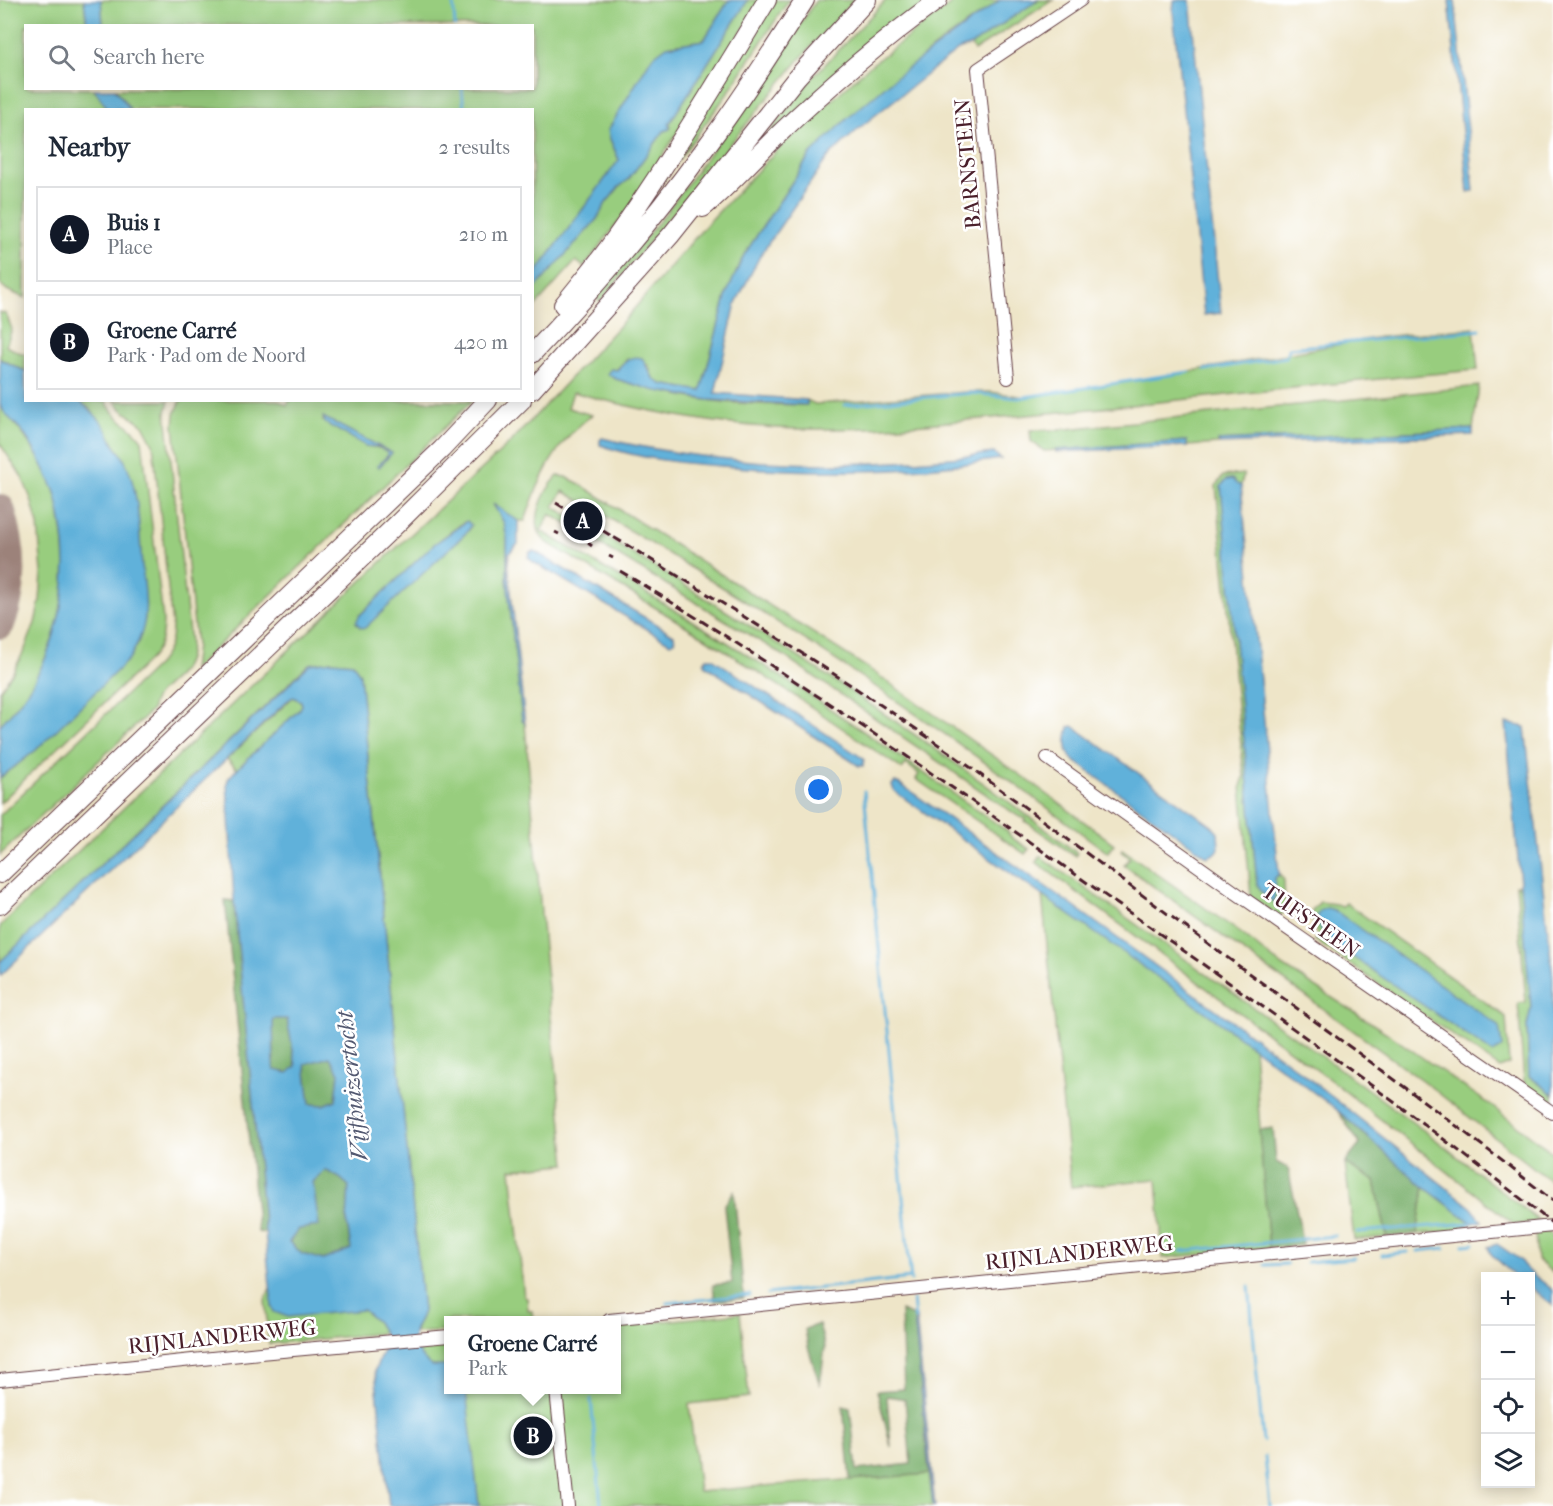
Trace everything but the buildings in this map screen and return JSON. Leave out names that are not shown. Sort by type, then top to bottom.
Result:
[{"type":"highway","points":[[534,350],[551,320],[610,244],[645,194],[766,0]]},
{"type":"highway","points":[[534,351],[593,288],[691,166],[756,75],[805,0]]},
{"type":"highway","points":[[534,388],[671,235],[797,77],[867,0]]},
{"type":"highway","points":[[671,235],[724,190],[777,135],[818,97],[938,0]]},
{"type":"highway","points":[[0,874],[442,449],[486,402]]},
{"type":"highway","points":[[0,905],[406,516],[520,402]]},
{"type":"street","name":"BARNSTEEN","points":[[1008,378],[978,69],[1081,0]]},
{"type":"street","name":"TUFSTEEN","points":[[1047,758],[1239,895],[1553,1113]]},
{"type":"street","name":"RIJNLANDERWEG","points":[[621,1319],[1553,1226]]},
{"type":"street","name":"RIJNLANDERWEG","points":[[0,1380],[444,1336]]},
{"type":"street","points":[[557,1394],[568,1506]]},
{"type":"green space","points":[[0,0],[84,0],[87,24],[24,24],[24,90],[95,90],[107,108],[24,108],[24,298],[0,284]]},
{"type":"green space","points":[[101,0],[729,0],[704,40],[667,46],[610,139],[619,160],[534,276],[534,108],[129,108],[116,90],[534,90],[534,24],[103,24]]},
{"type":"green space","points":[[748,0],[762,0],[630,207],[584,267],[576,261],[534,308],[534,289],[597,219],[606,203],[628,180],[664,131],[671,127],[669,124]]},
{"type":"green space","points":[[771,0],[789,0],[728,93],[649,200]]},
{"type":"green space","points":[[816,0],[854,0],[800,59],[600,302],[596,298],[665,214],[773,66]]},
{"type":"green space","points":[[886,0],[933,0],[760,144],[812,78]]},
{"type":"green space","points":[[956,0],[1000,0],[932,49],[810,155],[744,255],[727,293],[701,391],[661,384],[653,378],[648,365],[627,359],[615,371],[616,379],[684,396],[744,404],[806,405],[807,400],[815,404],[966,392],[991,392],[1025,397],[1159,377],[1380,337],[1474,328],[1478,370],[1063,412],[840,429],[754,426],[693,419],[573,392],[568,408],[592,415],[558,449],[536,491],[525,521],[518,521],[494,505],[504,523],[507,539],[507,579],[522,720],[525,724],[545,959],[566,1164],[511,1169],[524,1297],[527,1298],[528,1311],[532,1311],[533,1316],[444,1316],[444,1331],[414,1333],[423,1311],[360,675],[353,663],[332,661],[309,664],[0,962],[0,926],[380,563],[510,443],[627,317],[707,224],[780,147],[867,68]],"holes":[[[464,522],[470,528],[420,576],[360,615],[433,545]]]},
{"type":"green space","points":[[1038,0],[1053,0],[974,51],[971,45]]},
{"type":"green space","points":[[0,312],[6,314],[12,329],[6,346],[24,355],[24,371],[0,359]]},
{"type":"green space","points":[[1479,386],[1473,429],[1218,441],[1219,444],[1187,446],[1186,441],[1044,451],[1031,441],[1030,430],[1057,430]]},
{"type":"green space","points":[[80,402],[107,402],[114,413],[142,440],[163,619],[162,636],[157,650],[150,659],[0,803],[0,778],[36,750],[137,646],[145,618],[123,457],[89,408]]},
{"type":"green space","points":[[116,402],[169,402],[166,412],[190,642],[189,656],[179,674],[156,698],[152,710],[0,855],[0,815],[156,666],[164,657],[170,643],[172,626],[153,444],[143,425],[121,409]]},
{"type":"green space","points":[[180,402],[281,402],[287,405],[289,402],[471,402],[193,670],[196,645],[174,426],[175,414]],"holes":[[[322,420],[380,448],[366,446]]]},
{"type":"green space","points":[[0,406],[31,446],[54,490],[61,522],[64,577],[55,631],[46,657],[34,681],[0,725],[0,690],[13,672],[35,623],[42,573],[38,525],[31,499],[22,477],[0,444]]},
{"type":"green space","points":[[1244,474],[1241,485],[1238,486],[1226,480],[1221,486],[1257,884],[1274,902],[1275,878],[1279,874],[1284,880],[1285,912],[1278,916],[1251,897],[1241,786],[1244,777],[1216,485],[1223,476]]},
{"type":"green space","points":[[558,476],[578,483],[868,668],[1032,783],[1114,844],[1108,853],[909,709],[773,619],[563,491],[554,507],[755,629],[886,715],[1077,853],[1075,856],[1025,821],[1026,819],[1018,816],[781,654],[550,514],[541,531],[685,616],[801,689],[1007,831],[1012,838],[1029,849],[1025,854],[916,779],[919,774],[906,764],[902,769],[704,637],[546,542],[540,535],[537,518],[547,490]]},
{"type":"green space","points":[[293,697],[301,701],[300,709],[237,769],[227,759]]},
{"type":"green space","points":[[1122,849],[1242,934],[1275,961],[1387,1033],[1489,1104],[1553,1153],[1553,1183],[1427,1084],[1124,865],[1130,858],[1121,851]]},
{"type":"green space","points":[[1040,856],[1347,1074],[1430,1135],[1539,1221],[1515,1225],[1337,1085],[1036,862]]},
{"type":"green space","points":[[1516,885],[1520,885],[1531,1008],[1527,1026],[1529,1076],[1553,1094],[1553,1105],[1526,1086],[1524,1081],[1518,1003],[1526,1002]]},
{"type":"green space","points":[[1042,895],[1254,1048],[1269,1248],[1163,1258],[1157,1179],[1071,1187]]},
{"type":"green space","points":[[225,900],[234,901],[265,1233],[258,1232]]},
{"type":"green space","points":[[1320,902],[1342,907],[1346,903],[1506,1017],[1509,1064],[1500,1068],[1315,940],[1318,936],[1314,928],[1312,910]]},
{"type":"green space","points":[[273,1018],[287,1019],[296,1066],[289,1073],[274,1070]]},
{"type":"green space","points":[[330,1057],[339,1073],[336,1100],[324,1105],[310,1104],[305,1063]]},
{"type":"green space","points":[[1337,1110],[1424,1187],[1417,1234],[1387,1237],[1375,1181],[1345,1163],[1360,1144]]},
{"type":"green space","points":[[1273,1128],[1276,1162],[1288,1168],[1302,1245],[1269,1248],[1259,1130]]},
{"type":"green space","points":[[1345,1163],[1375,1181],[1387,1237],[1354,1240]]},
{"type":"green space","points":[[325,1170],[349,1186],[347,1222],[351,1249],[323,1260],[302,1254],[289,1242],[299,1229],[313,1182]]},
{"type":"green space","points":[[1424,1187],[1472,1223],[1456,1231],[1417,1234]]},
{"type":"green space","points":[[734,1191],[744,1298],[715,1301],[713,1285],[732,1283],[724,1206]]},
{"type":"green space","points":[[1547,1230],[1553,1238],[1553,1273],[1537,1260],[1535,1231]]},
{"type":"green space","points":[[270,1288],[272,1307],[363,1310],[377,1322],[384,1333],[269,1344],[265,1300]]},
{"type":"green space","points":[[901,1311],[914,1316],[929,1474],[850,1480],[843,1406],[850,1408],[857,1470],[911,1464],[905,1399],[887,1396],[891,1447],[877,1391],[904,1389]]},
{"type":"green space","points":[[740,1313],[749,1397],[689,1404],[699,1492],[929,1474],[933,1506],[475,1506],[465,1394],[621,1394],[621,1326]]},
{"type":"green space","points":[[819,1324],[825,1347],[820,1385],[805,1329]]},
{"type":"green space","points":[[444,1342],[444,1367],[430,1367],[418,1356],[416,1345]]},
{"type":"water","points":[[84,0],[101,0],[103,24],[87,24]]},
{"type":"water","points":[[729,0],[748,0],[669,124],[670,129],[664,131],[628,180],[606,203],[597,219],[534,290],[534,276],[619,160],[608,130],[652,57],[667,46],[704,40]]},
{"type":"water","points":[[1000,0],[1038,0],[971,45],[958,50],[863,125],[828,157],[761,254],[736,303],[715,393],[807,400],[807,405],[708,400],[652,390],[607,374],[611,369],[617,370],[625,361],[638,357],[642,358],[653,378],[661,384],[701,391],[727,293],[744,255],[810,155],[848,118],[896,77]]},
{"type":"water","points":[[1174,0],[1190,0],[1221,313],[1204,315],[1173,11]]},
{"type":"water","points":[[1449,0],[1455,0],[1474,191],[1468,192]]},
{"type":"water","points":[[95,90],[116,90],[129,108],[107,108]]},
{"type":"water","points":[[0,359],[24,371],[24,402],[80,402],[99,420],[122,455],[133,483],[146,604],[142,633],[129,659],[36,750],[0,778],[0,725],[34,681],[46,657],[61,604],[64,549],[55,494],[43,467],[31,444],[0,405]]},
{"type":"water","points":[[323,417],[392,453],[379,467],[377,466],[388,455],[387,452],[378,447],[366,446],[325,423]]},
{"type":"water","points":[[1473,429],[1473,435],[1219,444],[1218,441]]},
{"type":"water","points":[[602,438],[699,456],[797,464],[896,462],[994,453],[1001,459],[896,470],[757,469],[645,457],[600,445]]},
{"type":"water","points":[[1187,441],[1187,446],[1056,452],[1056,450]]},
{"type":"water","points":[[1232,479],[1241,485],[1279,874],[1275,878],[1274,902],[1264,895],[1257,884],[1221,486],[1226,480]]},
{"type":"water","points":[[493,504],[518,521],[518,544],[509,553],[508,563],[525,724],[522,720],[507,579],[507,539],[504,523]]},
{"type":"water","points":[[467,521],[471,525],[468,531],[365,628],[360,627],[356,622],[360,615],[433,545]]},
{"type":"water","points":[[534,551],[674,635],[675,641],[670,643],[533,562],[528,557],[530,552]]},
{"type":"water","points":[[707,658],[712,658],[864,759],[863,766],[859,766],[706,666],[704,662]]},
{"type":"water","name":"Vijfhuizertocht","points":[[332,661],[353,663],[360,675],[423,1311],[415,1329],[414,1340],[420,1354],[431,1366],[444,1366],[444,1394],[466,1394],[479,1506],[389,1506],[375,1370],[384,1348],[384,1334],[377,1322],[363,1310],[288,1317],[274,1312],[272,1307],[234,901],[227,784],[234,772],[300,709],[301,701],[293,697],[287,701],[0,976],[0,962],[310,664]],"holes":[[[273,1019],[287,1019],[296,1066],[288,1073],[274,1070]],[[330,1057],[339,1073],[336,1100],[324,1105],[310,1104],[305,1064]],[[325,1170],[349,1186],[347,1222],[351,1249],[323,1260],[302,1254],[289,1242],[299,1229],[319,1226],[313,1182]]]},
{"type":"water","points":[[1506,723],[1525,727],[1553,977],[1553,1094],[1529,1076],[1527,1026],[1531,1008]]},
{"type":"water","points":[[1073,726],[1212,826],[1218,833],[1219,849],[1216,853],[1208,857],[1073,760],[1067,749],[1067,740],[1069,727]]},
{"type":"water","points":[[895,782],[1083,913],[1292,1065],[1472,1208],[1482,1221],[1472,1223],[1424,1187],[1337,1110],[1285,1071],[1173,988],[894,791],[892,785]]},
{"type":"water","points":[[1327,908],[1334,910],[1499,1026],[1502,1047],[1493,1053],[1331,942],[1317,919],[1318,914]]},
{"type":"water","points":[[1497,1244],[1520,1260],[1530,1272],[1511,1272],[1491,1254],[1488,1247]]},
{"type":"water","points":[[1535,1276],[1553,1290],[1553,1306],[1535,1291]]},
{"type":"water","points":[[914,1316],[916,1316],[935,1506],[933,1506]]},
{"type":"waterway","points":[[453,0],[455,24]]},
{"type":"waterway","points":[[462,90],[464,108]]},
{"type":"waterway","points":[[1205,370],[1286,357],[1289,348],[1480,330]]},
{"type":"waterway","points":[[845,405],[971,393],[1018,398],[1189,372]]},
{"type":"waterway","points":[[864,791],[911,1281]]},
{"type":"waterway","points":[[1357,1232],[1471,1223]]},
{"type":"waterway","points":[[1181,1251],[1335,1236]]},
{"type":"waterway","points":[[1463,1245],[1474,1244]]},
{"type":"waterway","points":[[1418,1251],[1445,1248]]},
{"type":"waterway","points":[[1382,1255],[1408,1252]]},
{"type":"waterway","points":[[1307,1262],[1354,1258]]},
{"type":"waterway","points":[[1265,1265],[1287,1264]]},
{"type":"waterway","points":[[768,1294],[911,1278]]},
{"type":"waterway","points":[[1249,1286],[1263,1441]]},
{"type":"waterway","points":[[667,1303],[750,1295]]},
{"type":"waterway","points":[[913,1300],[915,1319]]},
{"type":"waterway","points":[[591,1399],[601,1506]]},
{"type":"waterway","points":[[1265,1457],[1270,1506]]},
{"type":"taxiway","points":[[0,509],[7,537],[10,566],[8,596],[0,624]]},
{"type":"railway","points":[[556,503],[745,617],[838,676],[929,738],[1420,1099],[1553,1201]]},
{"type":"railway","points":[[555,532],[559,534]]},
{"type":"railway","points":[[588,543],[592,546]]},
{"type":"railway","points":[[609,556],[613,558]]},
{"type":"railway","points":[[620,571],[807,689],[990,814],[1334,1058],[1553,1224]]},
{"type":"place","name":"Buis 1","points":[[583,521]]},
{"type":"place","name":"Groene Carré","points":[[533,1436]]}]
